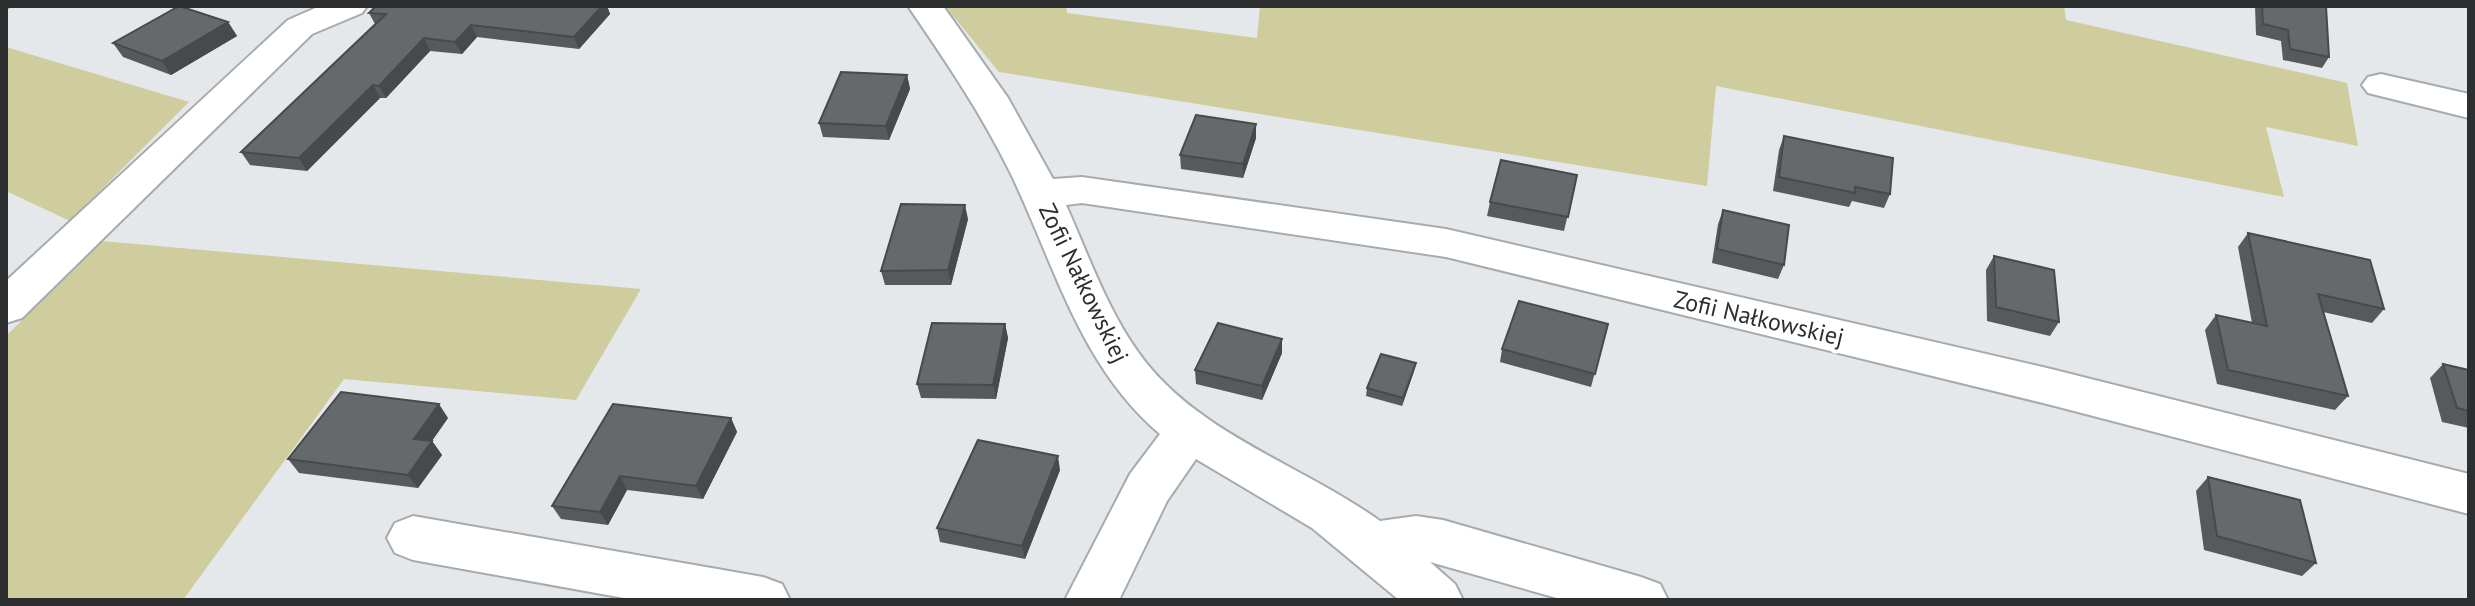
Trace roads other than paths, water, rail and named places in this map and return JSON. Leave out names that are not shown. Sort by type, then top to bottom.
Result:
[{"type":"street","points":[[6,307],[300,27],[350,6]]},
{"type":"street","name":"Zofii Nałkowskiej","points":[[925,6],[986,95],[1040,193],[1118,356],[1136,384],[1190,430],[1314,504],[1374,544],[1436,600]]},
{"type":"street","points":[[2381,85],[2469,106]]},
{"type":"street","name":"Zofii Nałkowskiej","points":[[1040,193],[1082,190],[1446,243],[2051,387],[2469,494]]},
{"type":"street","points":[[1092,600],[1148,488],[1190,430]]},
{"type":"street","points":[[413,538],[763,600]]},
{"type":"street","points":[[1374,544],[1416,538],[1443,542],[1641,600]]}]
